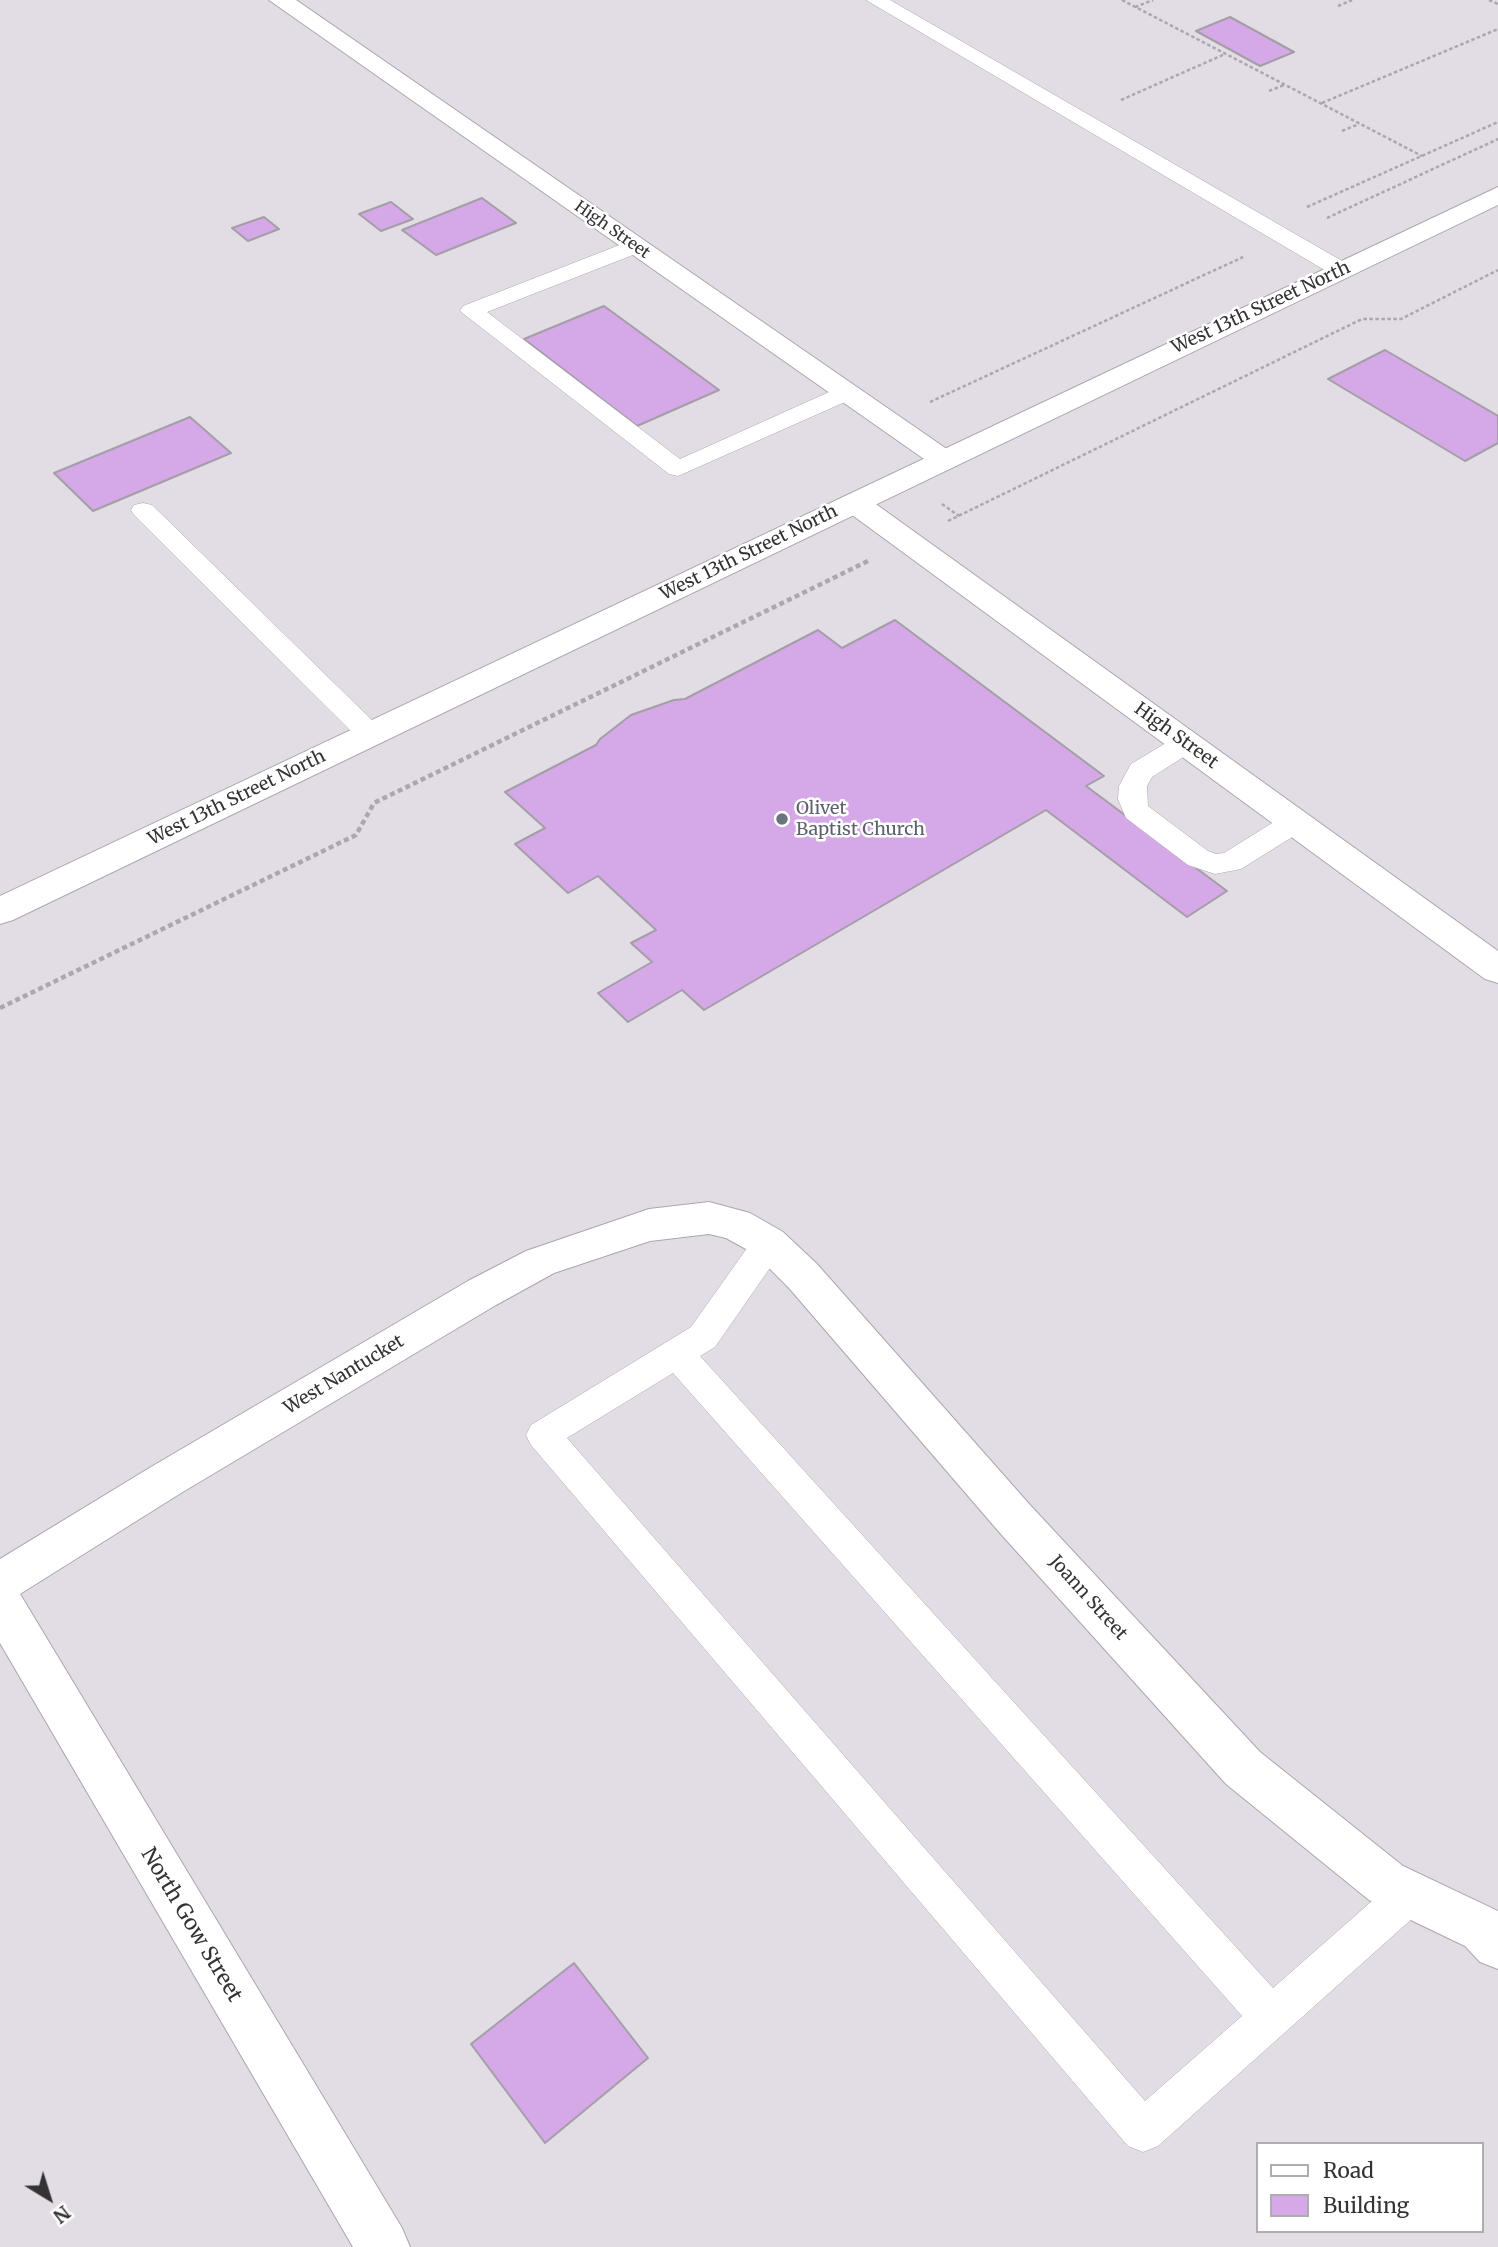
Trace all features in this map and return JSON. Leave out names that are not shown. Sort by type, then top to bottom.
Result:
[{"type":"street","name":"High Street","points":[[281,0],[944,460]]},
{"type":"street","name":"West 13th Street North","points":[[2,907],[1498,195]]},
{"type":"street","name":"High Street","points":[[855,503],[1498,970]]},
{"type":"street","name":"Joann Street","points":[[709,1218],[736,1224],[769,1243],[803,1276],[1016,1519],[1243,1768],[1386,1882],[1482,1930],[1498,1945]]},
{"type":"street","name":"West Nantucket","points":[[0,1583],[166,1480],[470,1299],[540,1262],[649,1225],[709,1218]]},
{"type":"street","name":"North Gow Street","points":[[0,1602],[383,2247]]},
{"type":"lane","points":[[876,0],[1341,270]]},
{"type":"lane","points":[[635,246],[471,311],[678,469],[846,393]]},
{"type":"lane","points":[[143,510],[370,734]]},
{"type":"lane","points":[[1186,743],[1141,771],[1133,786],[1132,799],[1136,811],[1198,858],[1215,864],[1231,862],[1295,822]]},
{"type":"lane","points":[[769,1243],[703,1337],[543,1435],[1143,2131],[1410,1894]]},
{"type":"lane","points":[[677,1354],[1271,2017]]},
{"type":"path","points":[[1122,0],[1423,156]]},
{"type":"path","points":[[1135,7],[1153,0]]},
{"type":"path","points":[[1338,6],[1352,0]]},
{"type":"path","points":[[1489,0],[1498,4]]},
{"type":"path","points":[[1321,104],[1498,29]]},
{"type":"path","points":[[1118,102],[1226,54]]},
{"type":"path","points":[[1269,91],[1285,85]]},
{"type":"path","points":[[1308,208],[1498,122]]},
{"type":"path","points":[[1342,131],[1359,123]]},
{"type":"path","points":[[888,421],[1498,139]]},
{"type":"path","points":[[0,1008],[356,835],[374,803],[1362,318],[1401,319],[1498,270]]},
{"type":"building","points":[[1230,17],[1294,52],[1260,66],[1196,31]]},
{"type":"building","points":[[482,198],[516,223],[436,255],[402,230]]},
{"type":"building","points":[[391,202],[413,219],[381,231],[359,214]]},
{"type":"building","points":[[264,217],[279,229],[248,241],[232,228]]},
{"type":"building","points":[[604,306],[719,390],[637,426],[524,339]]},
{"type":"building","points":[[1385,350],[1498,416],[1498,443],[1465,461],[1328,379]]},
{"type":"building","points":[[190,417],[231,453],[93,511],[54,473]]},
{"type":"building","name":"Olivet Baptist Church","points":[[895,620],[1104,776],[1086,786],[1227,891],[1187,917],[1046,810],[704,1010],[682,990],[628,1022],[598,993],[652,962],[631,943],[656,930],[598,876],[568,893],[515,844],[545,828],[505,792],[596,745],[631,715],[674,700],[685,699],[818,630],[842,648]]},
{"type":"building","points":[[574,1963],[648,2058],[545,2143],[471,2044]]},
{"type":"place","name":"Olivet Baptist Church","points":[[782,819]]}]
